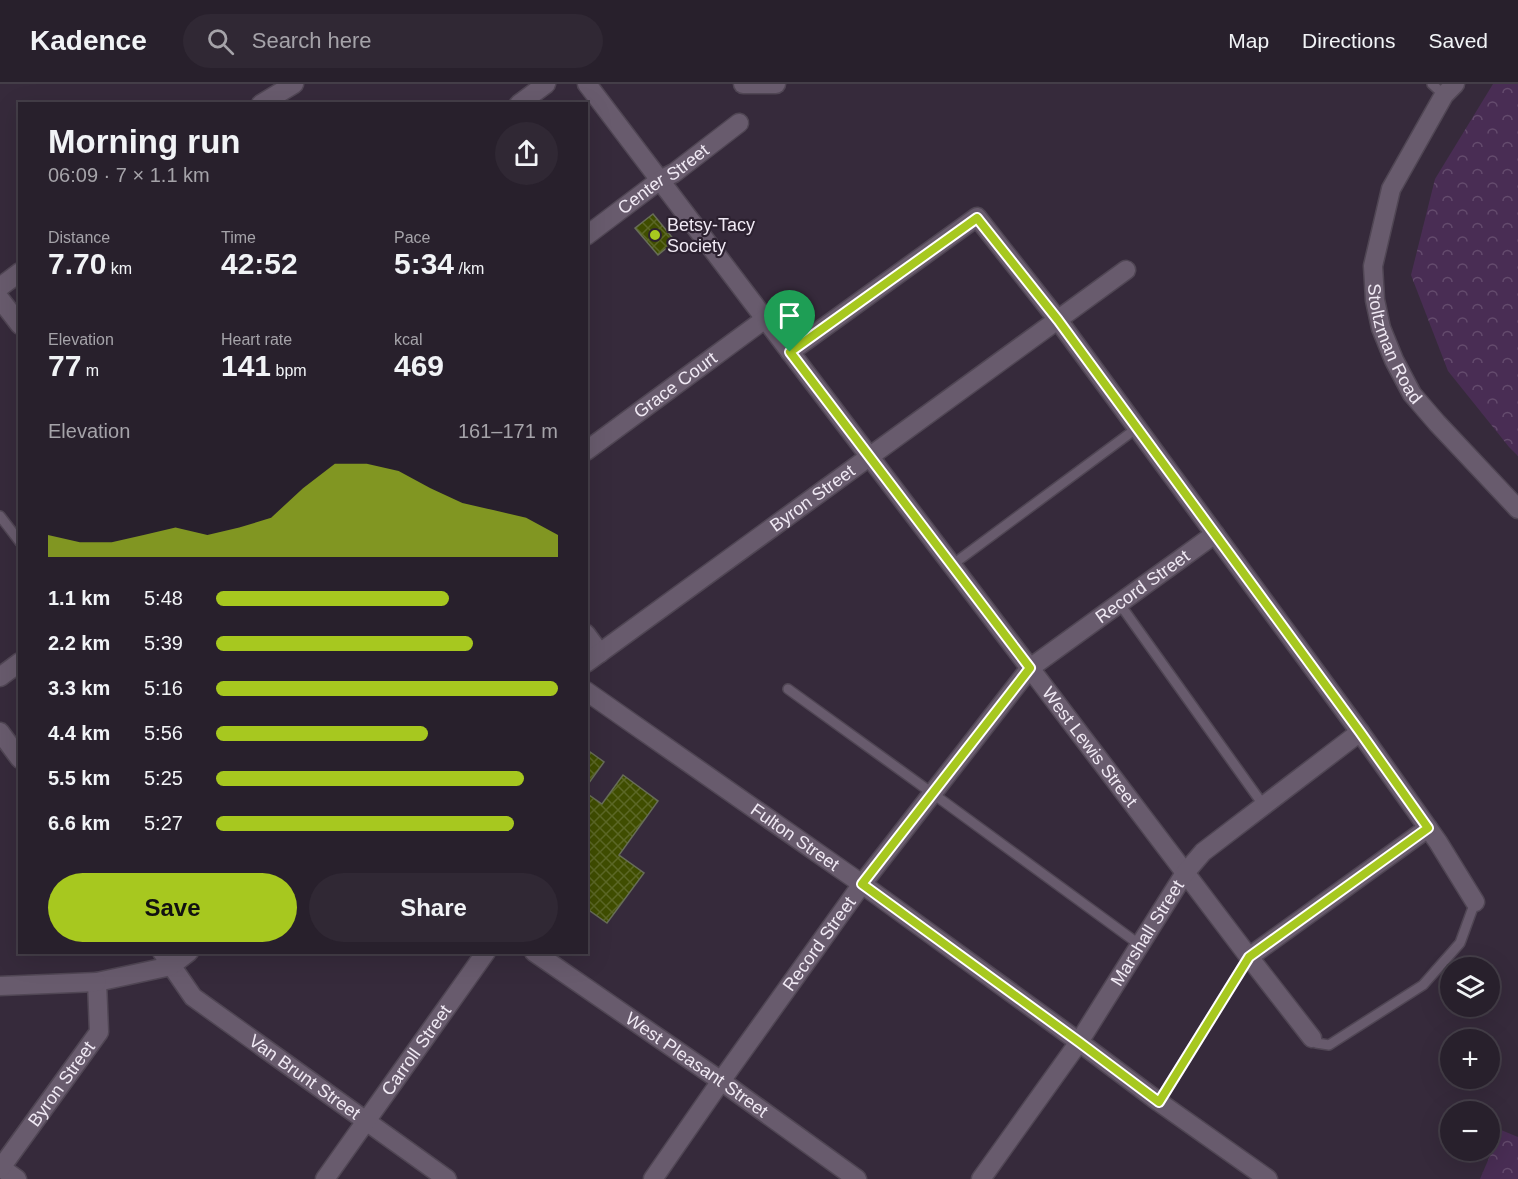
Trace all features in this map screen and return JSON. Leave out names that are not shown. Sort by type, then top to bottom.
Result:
[{"type":"street","points":[[264,102],[294,84]]},
{"type":"street","points":[[522,102],[546,84]]},
{"type":"street","name":"West Lewis Street","points":[[587,84],[1312,1038]]},
{"type":"street","points":[[743,84],[776,84]]},
{"type":"street","name":"Stoltzman Road","points":[[1444,88],[1391,189],[1373,266],[1375,300],[1381,328],[1394,360],[1412,394],[1518,509]]},
{"type":"street","name":"Center Street","points":[[588,234],[739,123]]},
{"type":"street","points":[[790,352],[977,218],[1058,320],[1360,732],[1428,828],[1474,902]]},
{"type":"street","name":"Byron Street","points":[[593,658],[1126,270]]},
{"type":"street","points":[[0,287],[18,274]]},
{"type":"street","points":[[0,299],[18,322]]},
{"type":"street","name":"Grace Court","points":[[588,450],[765,319]]},
{"type":"street","name":"Record Street","points":[[653,1179],[862,884],[1030,668],[1215,534]]},
{"type":"street","points":[[588,641],[593,658]]},
{"type":"street","points":[[0,677],[18,664]]},
{"type":"street","name":"Fulton Street","points":[[588,691],[862,884],[1159,1102],[1266,1177]]},
{"type":"street","points":[[0,732],[18,756]]},
{"type":"street","name":"Marshall Street","points":[[981,1179],[1079,1042],[1185,873],[1203,852],[1360,732]]},
{"type":"street","points":[[1249,957],[1428,828]]},
{"type":"street","points":[[0,986],[97,982],[183,954]]},
{"type":"street","name":"Carroll Street","points":[[325,1179],[485,954]]},
{"type":"street","name":"West Pleasant Street","points":[[537,954],[721,1081],[857,1179]]},
{"type":"street","name":"Van Brunt Street","points":[[167,959],[193,997],[447,1179]]},
{"type":"street","name":"Byron Street","points":[[0,1168],[99,1032],[97,982]]},
{"type":"street","points":[[0,1168],[17,1179]]},
{"type":"lane","points":[[952,565],[1137,428]]},
{"type":"lane","points":[[0,516],[18,539]]},
{"type":"lane","points":[[1119,603],[1264,806]]},
{"type":"lane","points":[[788,689],[1140,945]]},
{"type":"lane","points":[[1312,1038],[1316,1043],[1329,1045],[1423,985],[1460,943],[1474,902]]},
{"type":"lane","points":[[1159,1102],[1249,957]]},
{"type":"green space","points":[[1493,84],[1518,84],[1518,456],[1448,371],[1411,275],[1435,179]]},
{"type":"green space","points":[[1501,1130],[1518,1137],[1518,1179],[1480,1179],[1488,1161],[1500,1161]]},
{"type":"building","name":"Betsy-Tacy Society","points":[[653,214],[675,241],[658,255],[635,228]]},
{"type":"building","points":[[588,750],[604,762],[588,784]]},
{"type":"building","points":[[623,775],[658,801],[619,855],[644,873],[607,923],[588,909],[588,794],[602,804]]},
{"type":"place","name":"Betsy-Tacy Society","points":[[655,235]]},
{"type":"route","points":[[977,218],[1058,320],[1428,828],[1249,957],[1159,1102],[862,884],[1030,668],[790,352],[977,218]]}]
